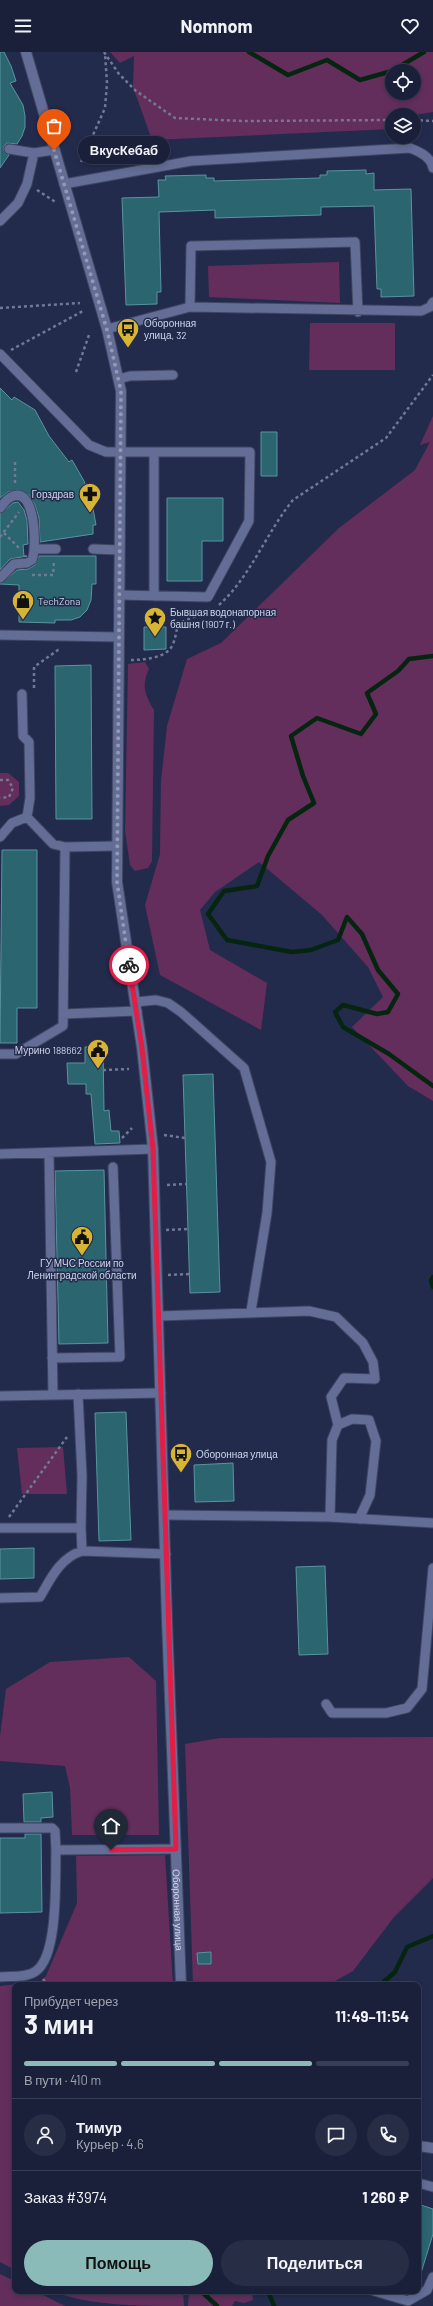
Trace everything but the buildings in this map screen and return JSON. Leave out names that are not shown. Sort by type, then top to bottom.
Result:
[{"type":"street","name":"Оборонная улица","points":[[26,52],[107,330],[119,379],[122,406],[118,637],[118,902],[136,1006],[153,1149],[176,1849],[182,1982]]},
{"type":"street","points":[[421,2146],[433,2148]]},
{"type":"lane","points":[[64,184],[191,161],[410,148],[422,153],[432,164],[433,168]]},
{"type":"lane","points":[[9,149],[34,153],[54,150]]},
{"type":"lane","points":[[0,221],[18,203],[27,184],[34,153]]},
{"type":"lane","points":[[190,307],[191,246],[356,242],[358,312]]},
{"type":"lane","points":[[107,330],[190,307],[358,312],[421,311],[430,306],[433,302]]},
{"type":"lane","points":[[1,357],[89,445],[106,452],[250,452],[250,521],[208,597],[119,595]]},
{"type":"lane","points":[[119,379],[130,376],[174,375]]},
{"type":"lane","points":[[154,453],[154,596]]},
{"type":"lane","points":[[0,508],[12,497],[21,496],[28,504],[35,524],[35,549],[32,560],[27,563],[14,564],[0,578]]},
{"type":"lane","points":[[35,549],[56,549]]},
{"type":"lane","points":[[93,550],[119,550]]},
{"type":"lane","points":[[0,635],[118,637]]},
{"type":"lane","points":[[22,694],[23,736],[29,742],[30,798],[27,817]]},
{"type":"lane","points":[[27,817],[53,844],[65,847],[117,846]]},
{"type":"lane","points":[[0,836],[12,823],[27,817]]},
{"type":"lane","points":[[0,1054],[16,1054],[63,1026],[65,847]]},
{"type":"lane","points":[[63,1014],[136,1006],[156,1000],[168,1004],[181,1012],[244,1068],[271,1162],[267,1213],[250,1311]]},
{"type":"lane","points":[[0,1154],[153,1149]]},
{"type":"lane","points":[[49,1153],[53,1395]]},
{"type":"lane","points":[[52,1358],[120,1356],[113,1167]]},
{"type":"lane","points":[[159,1316],[250,1311],[309,1311],[336,1317],[363,1344],[373,1362],[375,1379],[344,1378],[331,1397],[338,1425],[332,1440],[330,1517]]},
{"type":"lane","points":[[0,1396],[161,1393]]},
{"type":"lane","points":[[78,1394],[80,1420],[82,1551]]},
{"type":"lane","points":[[338,1425],[352,1419],[368,1420],[376,1441],[370,1495],[359,1519]]},
{"type":"lane","points":[[165,1515],[330,1517],[433,1523]]},
{"type":"lane","points":[[0,1528],[81,1528]]},
{"type":"lane","points":[[0,1598],[40,1597],[62,1562],[71,1554],[82,1551],[166,1554]]},
{"type":"lane","points":[[326,1704],[332,1713],[386,1713],[407,1708],[422,1689],[433,1568]]},
{"type":"lane","points":[[0,1828],[52,1828],[55,1831],[56,1850],[53,1936],[45,1956],[37,1971],[27,1975],[0,1977]]},
{"type":"lane","points":[[56,1850],[176,1849]]},
{"type":"lane","points":[[421,2184],[433,2187]]},
{"type":"lane","points":[[421,2293],[427,2290],[433,2277]]},
{"type":"lane","points":[[384,2294],[408,2301],[420,2294]]},
{"type":"path","points":[[105,53],[120,74],[136,91],[175,118],[244,121],[385,120]]},
{"type":"path","points":[[81,162],[105,108],[107,83],[105,53]]},
{"type":"path","points":[[421,120],[433,121]]},
{"type":"path","points":[[27,184],[59,204]]},
{"type":"path","points":[[0,308],[80,303]]},
{"type":"path","points":[[1,357],[83,312]]},
{"type":"path","points":[[76,372],[89,335]]},
{"type":"path","points":[[282,514],[293,500],[305,490],[386,438],[433,375]]},
{"type":"path","points":[[15,462],[16,496]]},
{"type":"path","points":[[0,537],[11,521],[28,504]]},
{"type":"path","points":[[4,533],[32,560]]},
{"type":"path","points":[[34,688],[34,667],[58,650],[66,650]]},
{"type":"path","points":[[0,780],[8,780],[13,788],[9,797],[0,798]]},
{"type":"path","points":[[103,1070],[129,1069]]},
{"type":"path","points":[[120,1140],[132,1128]]},
{"type":"path","points":[[160,1134],[185,1138]]},
{"type":"path","points":[[154,1185],[186,1184]]},
{"type":"path","points":[[156,1230],[188,1229]]},
{"type":"path","points":[[157,1275],[189,1274]]},
{"type":"path","points":[[0,1528],[80,1420]]},
{"type":"shaded area","points":[[110,52],[433,52],[433,112],[421,114],[421,108],[385,108],[385,129],[152,140],[133,87],[134,56],[120,63]]},
{"type":"shaded area","points":[[339,262],[340,303],[209,297],[208,266]]},
{"type":"shaded area","points":[[310,323],[395,323],[395,370],[309,370]]},
{"type":"shaded area","points":[[433,416],[433,1101],[408,1086],[352,1027],[383,997],[368,967],[322,915],[259,862],[215,892],[200,910],[210,950],[267,983],[261,1030],[160,975],[145,905],[160,854],[161,781],[167,726],[187,659],[221,643],[339,528],[415,470],[430,442],[420,445]]},
{"type":"shaded area","points":[[145,662],[149,669],[145,680],[145,690],[148,700],[154,710],[152,861],[148,868],[135,871],[130,865],[125,831],[128,664]]},
{"type":"shaded area","points":[[0,773],[8,773],[19,782],[19,796],[9,805],[0,806]]},
{"type":"shaded area","points":[[63,1447],[67,1494],[22,1494],[17,1448]]},
{"type":"shaded area","points":[[129,1657],[156,1681],[159,1835],[72,1835],[70,1788],[65,1766],[0,1761],[0,1737],[6,1689],[50,1662]]},
{"type":"shaded area","points":[[433,1737],[433,1878],[394,1917],[353,1971],[333,1982],[193,1982],[185,1744],[220,1738]]},
{"type":"shaded area","points":[[165,1855],[173,1982],[40,1982],[46,1976],[77,1903],[76,1856]]},
{"type":"shaded area","points":[[12,1985],[12,2268],[0,2262],[0,1986]]},
{"type":"shaded area","points":[[0,2274],[12,2280],[12,2294],[41,2294],[65,2306],[0,2306]]},
{"type":"shaded area","points":[[61,2294],[183,2294],[184,2306],[116,2304],[82,2300]]},
{"type":"shaded area","points":[[189,2294],[252,2294],[253,2300],[244,2303],[235,2301],[232,2306],[188,2306]]},
{"type":"waterway","points":[[249,52],[288,75],[327,60],[360,80],[392,71],[424,52]]},
{"type":"waterway","points":[[433,656],[409,659],[398,671],[367,693],[376,714],[361,734],[317,718],[291,736],[303,776],[314,803],[288,820],[268,856],[257,886],[224,891],[208,914],[227,940],[292,952],[311,950],[338,940],[347,917],[362,934],[378,970],[398,994],[388,1012],[377,1014],[343,1005],[335,1012],[343,1027],[389,1054],[433,1086]]},
{"type":"waterway","points":[[433,1277],[431,1281],[433,1287]]},
{"type":"waterway","points":[[383,1982],[395,1972],[407,1947],[433,1936]]},
{"type":"waterway","points":[[204,2294],[217,2306]]},
{"type":"waterway","points":[[269,2294],[274,2306]]},
{"type":"way so far","points":[[54,150],[107,330],[121,391],[117,882],[118,902],[129,965]]},
{"type":"place","name":"ВкусКебаб","points":[[54,150]]},
{"type":"place","name":"Оборонная улица, 32","points":[[128,348]]},
{"type":"place","name":"Горздрав","points":[[90,514]]},
{"type":"place","name":"TechZona","points":[[23,620]]},
{"type":"place","name":"Бывшая водонапорная башня (1907 г.)","points":[[155,638]]},
{"type":"place","name":"Мурино 188662","points":[[98,1070]]},
{"type":"place","name":"ГУ МЧС России по Ленинградской области","points":[[82,1256]]},
{"type":"place","name":"Оборонная улица","points":[[181,1474]]},
{"type":"route","points":[[111,1850],[176,1849],[167,1621],[153,1149],[136,1002],[129,965]]}]
